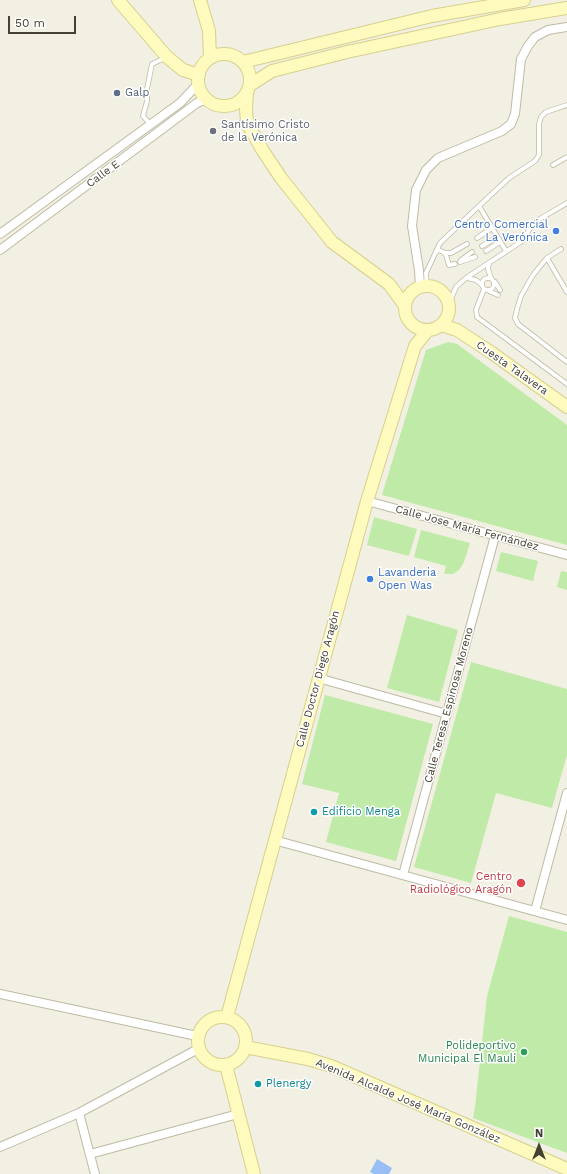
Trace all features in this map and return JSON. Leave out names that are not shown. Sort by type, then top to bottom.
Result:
[{"type":"street","points":[[118,0],[168,57],[183,70],[199,79]]},
{"type":"street","points":[[200,0],[209,31],[210,58]]},
{"type":"street","points":[[243,62],[432,16],[524,0]]},
{"type":"street","points":[[405,306],[389,284],[332,242],[281,178],[263,151],[248,123],[246,108],[248,89],[250,77],[248,69],[243,62],[237,57],[229,54],[222,54],[210,58],[204,63],[199,79],[200,89],[207,99],[215,104],[224,105],[237,102],[248,89],[272,71],[347,52],[500,19],[567,8]]},
{"type":"street","points":[[421,287],[412,226],[416,190],[426,170],[438,158],[502,132],[511,124],[515,114],[521,59],[528,46],[535,37],[548,30],[567,27]]},
{"type":"street","points":[[209,31],[229,54]]},
{"type":"street","name":"Calle E","points":[[0,234],[180,103],[199,79]]},
{"type":"street","name":"Calle E","points":[[0,250],[197,104],[207,99]]},
{"type":"street","points":[[224,105],[248,123]]},
{"type":"street","points":[[389,284],[434,287],[441,291],[446,297],[448,309],[445,320],[441,325],[428,330],[421,329],[414,325],[409,320],[406,313],[405,306],[410,293],[421,287]]},
{"type":"street","name":"Cuesta Talavera","points":[[448,309],[458,330]]},
{"type":"street","name":"Calle Doctor Diego Aragón","points":[[414,325],[416,344]]},
{"type":"street","name":"Cuesta Talavera","points":[[441,325],[458,330],[566,406]]},
{"type":"street","name":"Calle Doctor Diego Aragón","points":[[227,1017],[367,501],[416,344],[428,330]]},
{"type":"street","name":"Calle Jose María Fernández","points":[[367,501],[567,555]]},
{"type":"street","name":"Calle Teresa Espinosa Moreno","points":[[403,875],[495,536]]},
{"type":"street","points":[[318,678],[447,714]]},
{"type":"street","points":[[535,911],[567,793]]},
{"type":"street","points":[[274,840],[567,920]]},
{"type":"street","points":[[0,994],[197,1036]]},
{"type":"street","points":[[227,1017],[240,1025],[246,1039],[245,1047],[238,1059],[232,1063],[217,1065],[202,1057],[198,1049],[197,1036],[204,1023],[211,1019],[227,1017]]},
{"type":"street","name":"Avenida Alcalde José María González","points":[[245,1047],[308,1059],[331,1066],[567,1169]]},
{"type":"street","points":[[0,1147],[79,1112],[198,1049]]},
{"type":"street","points":[[226,1065],[254,1174]]},
{"type":"street","points":[[79,1112],[95,1174]]},
{"type":"street","points":[[90,1154],[238,1114]]},
{"type":"lane","points":[[150,124],[143,116],[147,101],[147,89],[152,64],[168,57]]},
{"type":"lane","points":[[421,287],[440,243],[506,180],[535,161],[539,154],[539,124],[541,117],[546,112],[567,105]]},
{"type":"lane","points":[[553,166],[567,157]]},
{"type":"lane","points":[[448,309],[456,287],[466,278],[522,241],[538,220],[567,203]]},
{"type":"lane","points":[[479,206],[506,251]]},
{"type":"lane","points":[[477,238],[492,228]]},
{"type":"lane","points":[[482,246],[497,236]]},
{"type":"lane","points":[[486,251],[500,242]]},
{"type":"lane","points":[[436,252],[439,250],[448,254],[467,244]]},
{"type":"lane","points":[[561,249],[546,258],[526,286],[517,309],[516,321],[567,362]]},
{"type":"lane","points":[[442,252],[446,255],[448,264],[452,266],[455,264]]},
{"type":"lane","points":[[472,252],[460,262],[475,258]]},
{"type":"lane","points":[[546,258],[567,292]]},
{"type":"lane","points":[[466,278],[476,280],[484,288],[499,292],[495,282],[491,278],[488,266],[490,262]]},
{"type":"lane","points":[[491,278],[484,279],[484,288],[476,310],[477,317],[567,384]]},
{"type":"lane","points":[[484,288],[493,288],[495,282]]},
{"type":"green space","points":[[448,342],[457,344],[567,425],[567,545],[382,495],[426,350]]},
{"type":"green space","points":[[374,517],[417,529],[409,556],[367,545]]},
{"type":"green space","points":[[421,530],[470,543],[464,562],[459,570],[453,574],[444,574],[446,566],[414,557]]},
{"type":"green space","points":[[501,552],[538,561],[533,581],[496,571]]},
{"type":"green space","points":[[561,571],[567,572],[567,590],[557,587]]},
{"type":"green space","points":[[407,615],[458,630],[439,702],[387,688]]},
{"type":"green space","points":[[471,662],[567,689],[567,755],[552,808],[496,793],[471,883],[414,867]]},
{"type":"green space","points":[[325,695],[433,724],[396,861],[326,842],[339,793],[302,784]]},
{"type":"green space","name":"Polideportivo Municipal El Maulí","points":[[509,916],[567,932],[567,1153],[473,1118],[487,996]]},
{"type":"water","points":[[377,1159],[392,1168],[389,1174],[374,1174],[370,1172]]},
{"type":"place","name":"Galp","points":[[117,93]]},
{"type":"place","name":"Santísimo Cristo de la Verónica","points":[[213,131]]},
{"type":"place","name":"Centro Comercial La Verónica","points":[[556,231]]},
{"type":"place","name":"Lavanderia Open Was","points":[[370,579]]},
{"type":"place","name":"Edificio Menga","points":[[314,812]]},
{"type":"place","name":"Centro Radiológico Aragón","points":[[521,883]]},
{"type":"place","name":"Polideportivo Municipal El Maulí","points":[[524,1052]]},
{"type":"place","name":"Plenergy","points":[[258,1084]]}]
